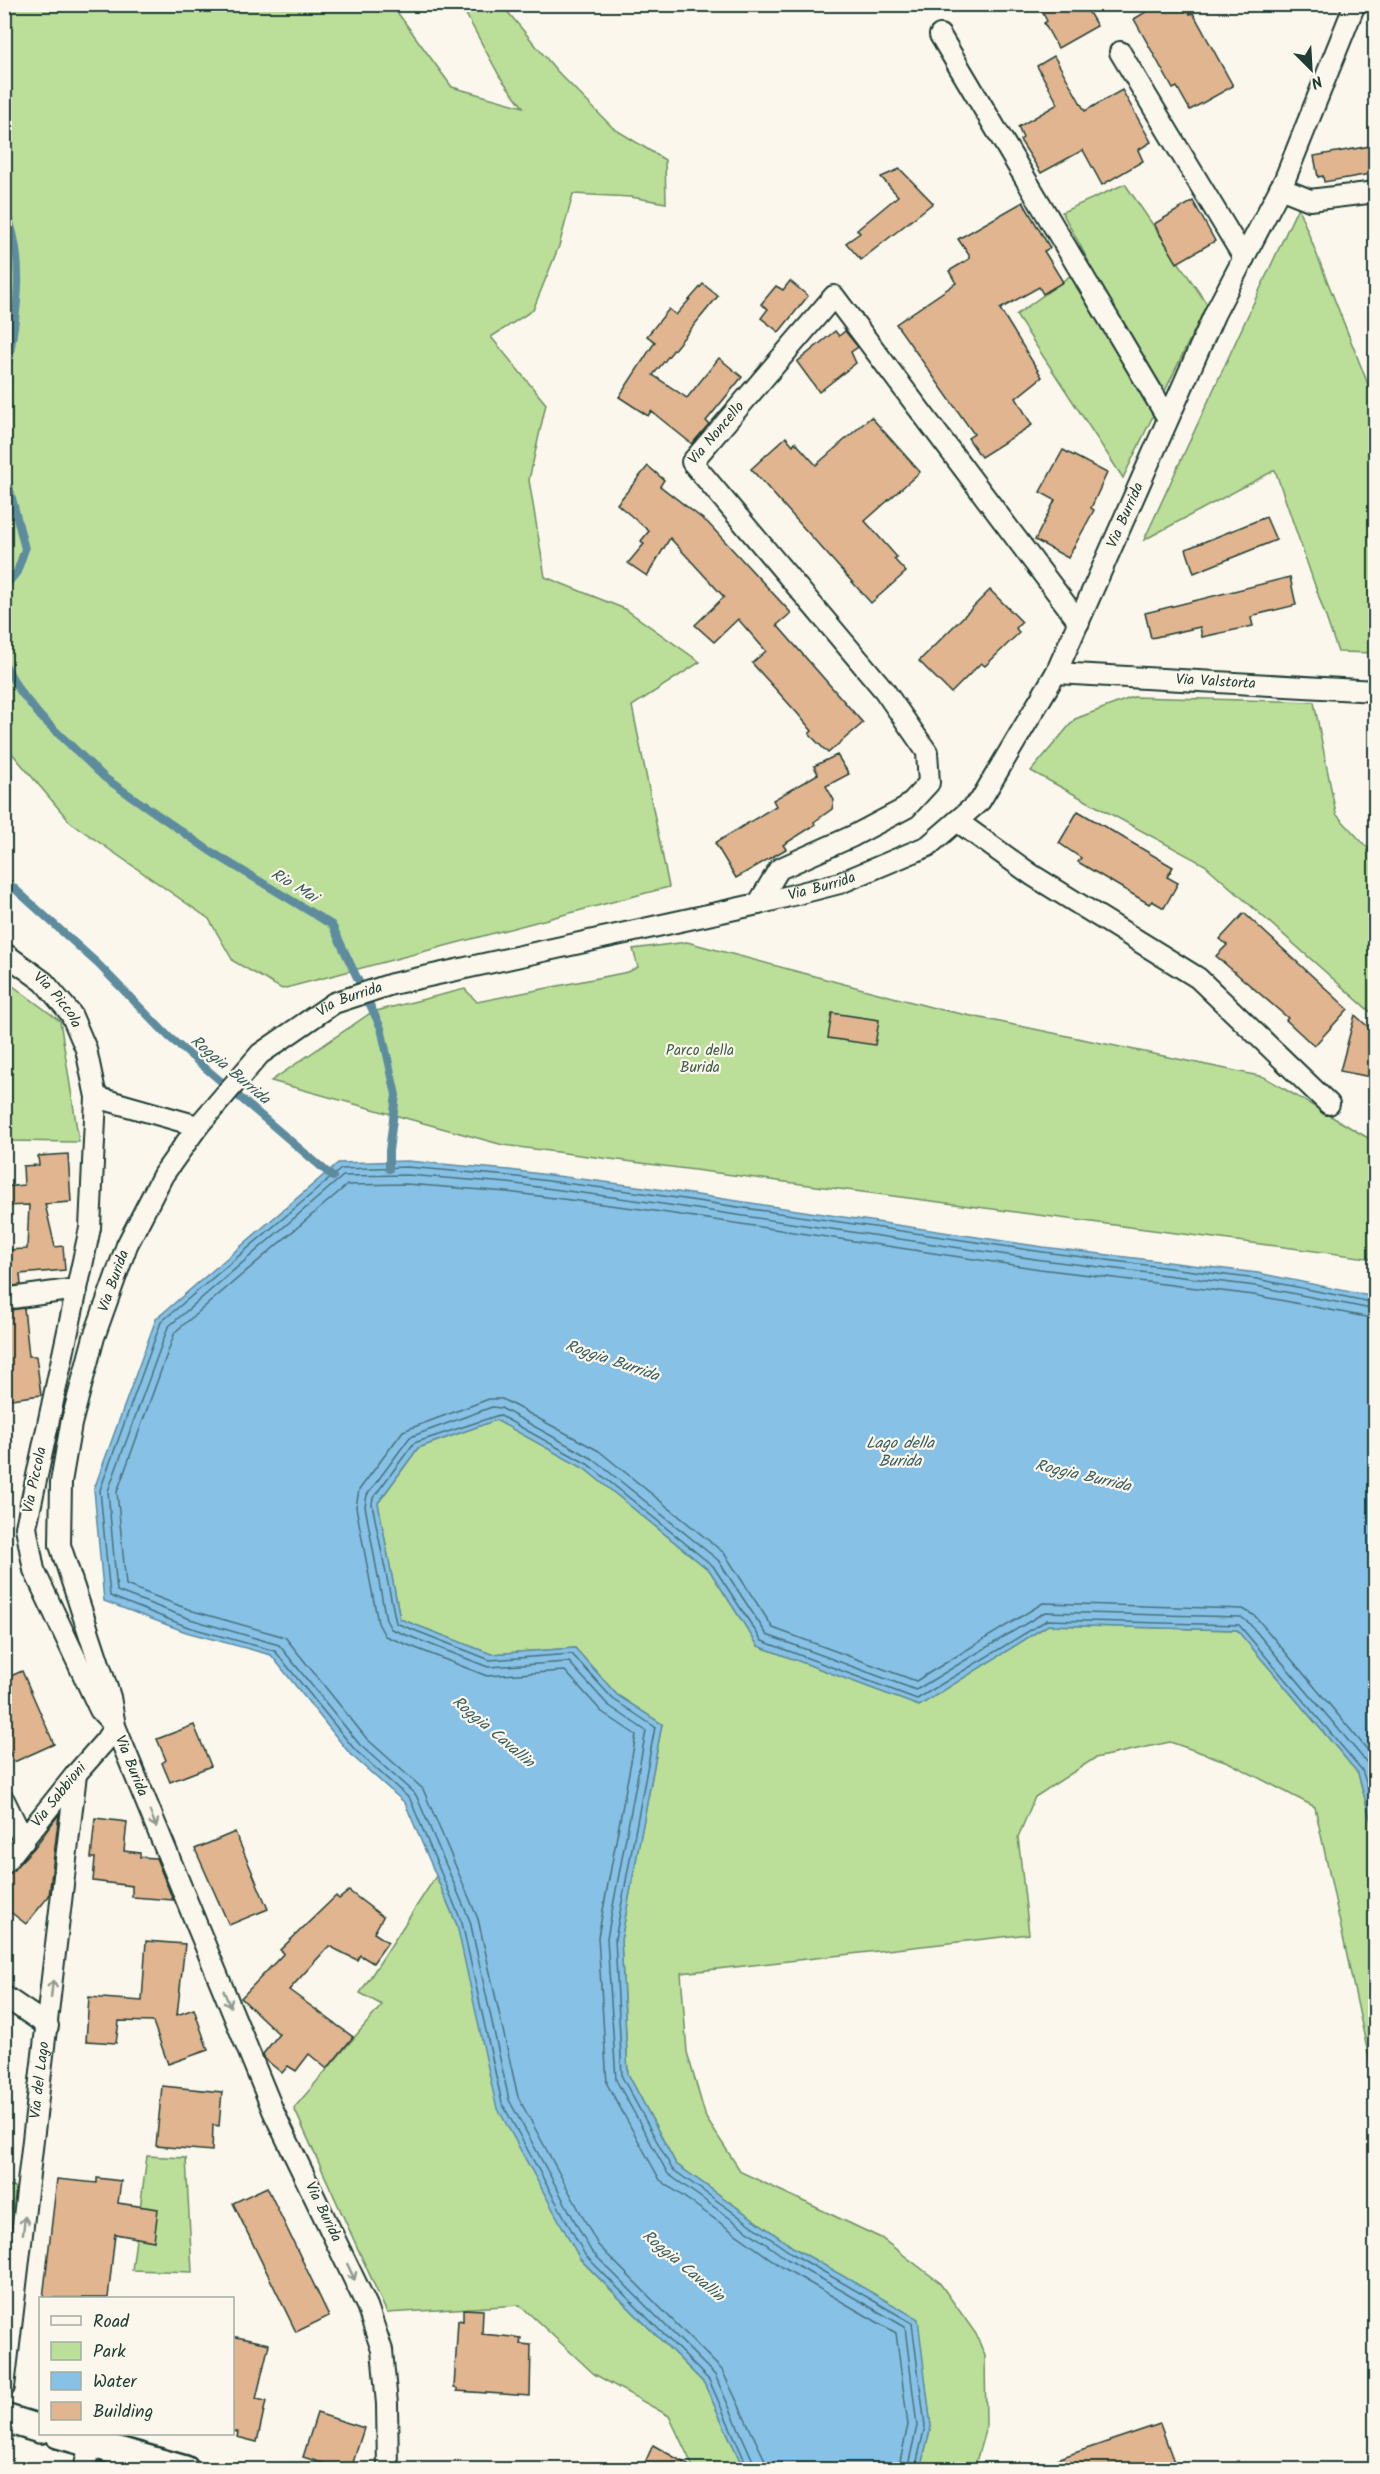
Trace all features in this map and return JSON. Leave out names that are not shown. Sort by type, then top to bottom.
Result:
[{"type":"main road","points":[[4,2418],[39,2429]]},
{"type":"main road","points":[[64,2435],[185,2469]]},
{"type":"street","name":"Via Burrida","points":[[246,1069],[260,1054],[334,1003],[375,990],[504,958],[758,904],[840,883],[928,846],[980,801],[1056,673],[1167,417],[1215,313],[1280,188],[1355,4]]},
{"type":"street","points":[[940,35],[1167,417]]},
{"type":"street","points":[[1120,52],[1244,258]]},
{"type":"street","points":[[1280,188],[1310,200],[1376,192]]},
{"type":"street","name":"Via Noncello","points":[[758,904],[779,869],[853,836],[906,808],[929,783],[927,752],[884,690],[692,462],[834,296],[1079,622]]},
{"type":"street","name":"Via Valstorta","points":[[1056,673],[1376,691]]},
{"type":"street","points":[[957,821],[1032,875],[1198,978],[1329,1104]]},
{"type":"street","name":"Via Piccola","points":[[4,953],[44,982],[71,1014],[86,1049],[96,1097],[90,1228],[26,1527],[34,1570],[100,1710],[115,1726]]},
{"type":"street","name":"Via Burida","points":[[246,1069],[198,1126],[163,1175],[127,1245],[94,1337],[71,1424],[61,1482],[60,1545],[110,1697],[115,1726],[274,2113],[367,2306],[382,2350],[387,2404],[387,2469]]},
{"type":"street","points":[[96,1097],[198,1126]]},
{"type":"street","points":[[4,1299],[77,1289]]},
{"type":"street","name":"Via Sabbioni","points":[[4,1864],[115,1726]]},
{"type":"street","name":"Via del Lago","points":[[4,2387],[76,1774]]},
{"type":"street","points":[[4,1800],[24,1841]]},
{"type":"street","points":[[4,1996],[48,2026]]},
{"type":"street","points":[[84,2469],[90,2443]]},
{"type":"green space","points":[[5,4],[392,5],[452,87],[523,107],[500,77],[461,5],[502,5],[557,71],[613,128],[665,160],[666,203],[631,197],[573,194],[559,246],[533,310],[491,337],[546,404],[529,480],[545,577],[625,609],[700,662],[632,706],[669,887],[282,989],[233,961],[209,919],[70,822],[5,745],[4,463],[14,326],[4,313]]},
{"type":"green space","points":[[1125,184],[1207,304],[1123,478],[1016,315],[1089,262],[1062,212]]},
{"type":"green space","points":[[1298,207],[1375,402],[1375,653],[1338,652],[1275,470],[1144,540]]},
{"type":"green space","points":[[1133,697],[1314,702],[1336,814],[1375,856],[1375,1016],[1205,865],[1031,771],[1075,719]]},
{"type":"green space","name":"Parco della Burida","points":[[687,942],[938,1009],[1264,1077],[1375,1142],[1375,1259],[503,1145],[271,1081],[372,1012],[465,989],[477,1002],[628,972],[638,967],[633,949]]},
{"type":"green space","points":[[5,980],[60,1021],[79,1142],[5,1141]]},
{"type":"green space","points":[[496,1420],[585,1469],[710,1571],[758,1646],[919,1706],[1048,1625],[1237,1630],[1358,1773],[1375,1836],[1375,2086],[1315,1807],[1228,1762],[1170,1742],[1095,1758],[1035,1797],[1018,1837],[1029,1934],[681,1973],[687,2052],[706,2118],[741,2172],[881,2238],[939,2282],[976,2334],[985,2356],[986,2427],[974,2469],[920,2469],[931,2427],[917,2319],[794,2248],[676,2164],[628,2074],[621,1940],[662,1724],[617,1695],[575,1648],[491,1654],[400,1619],[378,1503],[418,1448]]},
{"type":"green space","points":[[436,1876],[457,1925],[580,2259],[704,2383],[744,2469],[694,2469],[669,2416],[594,2374],[520,2305],[387,2313],[294,2108],[382,2005],[360,1993]]},
{"type":"green space","points":[[147,2156],[186,2158],[192,2272],[132,2270]]},
{"type":"green space","points":[[4,2186],[19,2188],[8,2288],[4,2287]]},
{"type":"water","name":"Lago della Burida","points":[[407,1161],[509,1170],[644,1187],[1043,1247],[1258,1273],[1375,1297],[1375,1836],[1358,1773],[1237,1630],[1048,1625],[919,1706],[758,1646],[710,1571],[585,1469],[496,1420],[418,1448],[378,1503],[400,1619],[491,1654],[575,1648],[617,1695],[662,1724],[621,1940],[628,2074],[676,2164],[794,2248],[918,2319],[931,2427],[920,2469],[744,2469],[704,2383],[580,2259],[496,2105],[457,1925],[405,1803],[350,1754],[271,1655],[186,1632],[104,1601],[94,1489],[156,1319],[338,1163]]},
{"type":"building","points":[[1038,4],[1084,4],[1097,26],[1058,48],[1044,23],[1047,21]]},
{"type":"building","points":[[1159,4],[1185,4],[1190,14],[1193,13],[1233,86],[1190,110],[1177,87],[1173,89],[1134,19]]},
{"type":"building","points":[[1054,56],[1085,111],[1122,90],[1151,142],[1138,150],[1143,161],[1102,185],[1083,150],[1041,173],[1020,140],[1023,138],[1018,127],[1058,104],[1037,66]]},
{"type":"building","points":[[1376,145],[1376,173],[1324,182],[1323,176],[1318,177],[1314,156]]},
{"type":"building","points":[[900,169],[933,203],[861,260],[846,243],[860,233],[857,230],[898,196],[881,177]]},
{"type":"building","points":[[1193,201],[1215,241],[1177,263],[1154,224]]},
{"type":"building","points":[[1023,202],[1050,248],[1044,251],[1063,282],[1043,294],[1039,287],[1000,309],[1042,377],[1016,398],[1032,425],[981,457],[968,438],[974,434],[896,324],[956,283],[949,271],[969,259],[969,255],[958,239]]},
{"type":"building","points":[[790,281],[808,296],[779,332],[761,318],[768,309],[761,304],[776,286],[783,290]]},
{"type":"building","points":[[703,284],[718,296],[653,375],[687,398],[719,358],[742,377],[706,421],[709,424],[692,444],[651,411],[648,416],[619,397],[655,342],[647,336],[669,309],[676,315]]},
{"type":"building","points":[[835,331],[839,336],[845,331],[858,347],[851,352],[856,363],[819,392],[797,362]]},
{"type":"building","points":[[871,417],[920,472],[865,521],[897,557],[894,559],[906,572],[871,603],[751,469],[786,437],[793,445],[795,442],[816,465]]},
{"type":"building","points":[[1063,450],[1107,473],[1091,508],[1094,510],[1068,558],[1035,540],[1055,500],[1040,492]]},
{"type":"building","points":[[648,466],[664,480],[660,486],[708,523],[791,613],[777,625],[863,723],[828,753],[809,734],[812,731],[752,663],[766,651],[738,619],[714,642],[695,625],[724,597],[670,538],[647,576],[628,563],[644,544],[641,541],[649,531],[617,504]]},
{"type":"building","points":[[1266,517],[1276,540],[1194,573],[1186,549]]},
{"type":"building","points":[[1290,577],[1296,605],[1255,615],[1251,618],[1253,626],[1202,637],[1200,627],[1151,638],[1145,613]]},
{"type":"building","points":[[990,590],[1022,622],[1016,628],[1019,633],[985,666],[981,663],[951,693],[919,661]]},
{"type":"building","points":[[837,755],[849,774],[826,786],[834,800],[832,809],[814,822],[815,825],[783,845],[786,849],[736,878],[715,843],[776,806],[773,800],[818,774],[814,766]]},
{"type":"building","points":[[1078,811],[1173,867],[1167,877],[1178,883],[1164,908],[1152,901],[1149,904],[1078,862],[1081,858],[1059,843]]},
{"type":"building","points":[[1244,913],[1348,1009],[1314,1046],[1286,1020],[1288,1018],[1216,956],[1227,945],[1220,939]]},
{"type":"building","points":[[832,1013],[879,1020],[875,1045],[828,1038]]},
{"type":"building","points":[[1355,1015],[1376,1034],[1376,1078],[1340,1071]]},
{"type":"building","points":[[68,1154],[71,1202],[45,1204],[55,1247],[63,1246],[65,1270],[20,1274],[21,1285],[4,1287],[4,1250],[27,1249],[29,1205],[4,1206],[4,1187],[24,1185],[23,1166],[39,1165],[38,1156]]},
{"type":"building","points":[[24,1308],[29,1356],[36,1356],[41,1395],[4,1400],[4,1311]]},
{"type":"building","points":[[22,1671],[54,1744],[14,1762],[4,1740],[4,1679]]},
{"type":"building","points":[[194,1725],[211,1766],[170,1782],[162,1763],[166,1760],[157,1739]]},
{"type":"building","points":[[59,1814],[49,1896],[26,1924],[4,1907],[4,1879],[34,1848]]},
{"type":"building","points":[[95,1818],[127,1822],[124,1851],[140,1853],[140,1857],[156,1858],[173,1900],[132,1897],[132,1886],[93,1881],[95,1858],[91,1858]]},
{"type":"building","points":[[235,1832],[268,1909],[229,1925],[195,1849]]},
{"type":"building","points":[[349,1891],[383,1917],[374,1933],[388,1942],[373,1963],[360,1955],[357,1960],[329,1946],[289,1990],[353,2037],[327,2069],[309,2054],[296,2071],[288,2066],[282,2073],[265,2059],[263,2054],[279,2034],[241,1998],[284,1953],[280,1950],[336,1896],[339,1899]]},
{"type":"building","points":[[146,1941],[185,1944],[177,2015],[194,2009],[208,2050],[168,2064],[153,2022],[119,2021],[116,2043],[86,2041],[89,1997],[142,2001]]},
{"type":"building","points":[[162,2086],[222,2092],[219,2126],[213,2125],[212,2151],[156,2146]]},
{"type":"building","points":[[97,2178],[121,2181],[118,2203],[158,2209],[154,2241],[115,2234],[108,2297],[43,2297],[57,2179],[97,2183]]},
{"type":"building","points":[[267,2187],[329,2316],[296,2332],[233,2203]]},
{"type":"building","points":[[463,2309],[483,2310],[482,2334],[521,2338],[520,2344],[531,2345],[530,2396],[457,2391],[458,2389],[454,2388],[458,2320],[463,2321]]},
{"type":"building","points":[[234,2336],[269,2344],[256,2399],[266,2401],[257,2442],[237,2437],[238,2432],[234,2431]]},
{"type":"building","points":[[317,2413],[364,2428],[351,2469],[341,2469],[303,2457]]},
{"type":"building","points":[[1160,2424],[1174,2462],[1153,2469],[1131,2469],[1129,2463],[1110,2469],[1037,2469],[1036,2466]]},
{"type":"building","points":[[653,2445],[695,2469],[642,2469]]},
{"type":"waterway","name":"Rio Mai","points":[[4,207],[12,228],[18,273],[18,296],[4,387]]},
{"type":"waterway","name":"Rio Mai","points":[[4,467],[25,549],[17,572],[4,588]]},
{"type":"waterway","name":"Rio Mai","points":[[4,663],[19,690],[41,717],[105,778],[210,851],[332,925],[381,1028],[396,1095],[389,1169]]},
{"type":"waterway","name":"Roggia Burrida","points":[[4,879],[98,964],[169,1037],[333,1177]]},
{"type":"water label","name":"Roggia Cavallin","points":[[493,1732]]},
{"type":"water label","name":"Roggia Cavallin","points":[[683,2266]]}]
